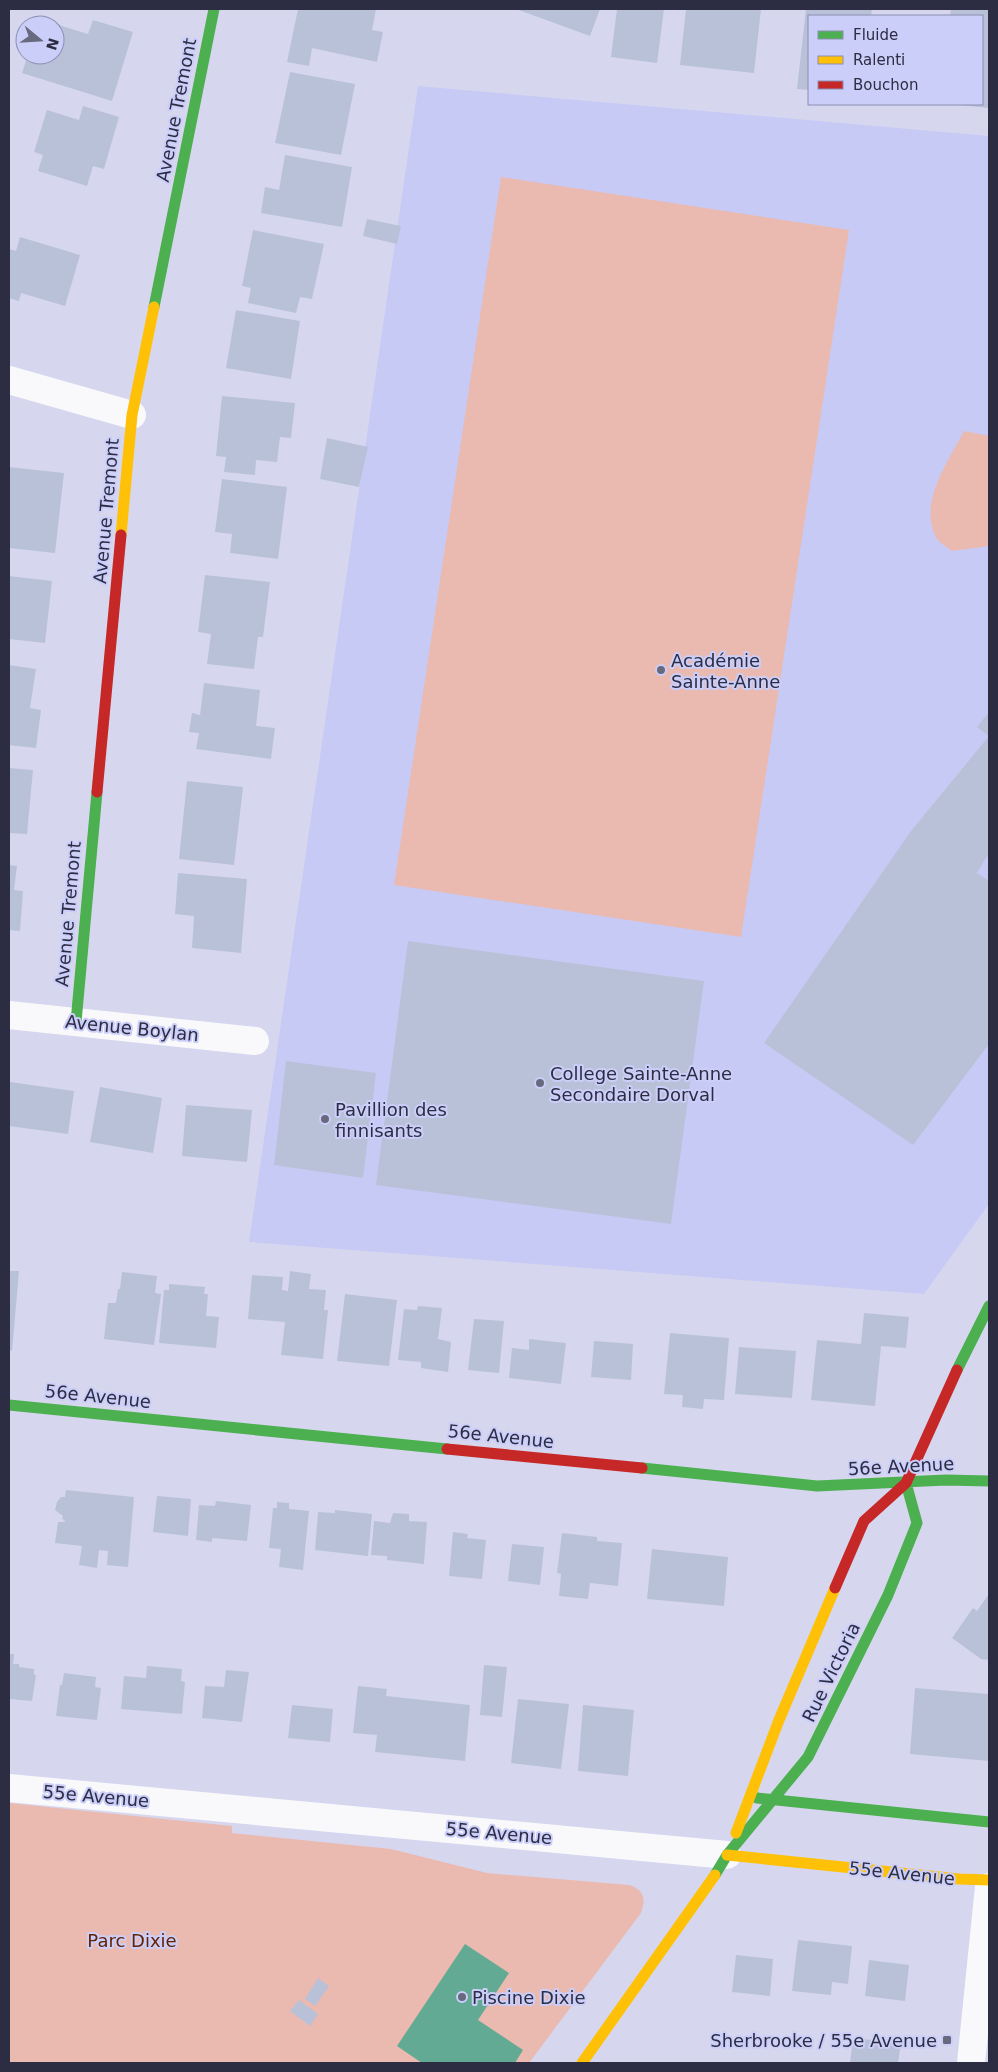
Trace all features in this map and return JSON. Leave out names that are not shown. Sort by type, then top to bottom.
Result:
[{"type":"street","name":"Avenue Tremont","points":[[76,1022],[132,415],[214,9]]},
{"type":"street","points":[[9,380],[132,415]]},
{"type":"street","name":"Avenue Boylan","points":[[9,1015],[255,1041]]},
{"type":"street","name":"Rue Victoria","points":[[727,1855],[779,1720],[864,1521],[906,1483],[982,1317],[989,1306]]},
{"type":"street","name":"56e Avenue","points":[[9,1404],[817,1486],[847,1487],[951,1480],[989,1481]]},
{"type":"street","name":"Rue Victoria","points":[[582,2063],[706,1889],[727,1855],[808,1757],[893,1585],[917,1523],[906,1483]]},
{"type":"street","name":"55e Avenue","points":[[9,1788],[727,1855],[959,1879],[989,1880]]},
{"type":"street","points":[[749,1798],[989,1822]]},
{"type":"street","points":[[971,2063],[989,1887]]},
{"type":"shaded area","name":"Académie Sainte-Anne","points":[[418,86],[989,136],[989,1204],[924,1294],[249,1242]]},
{"type":"shaded area","name":"Piscine Dixie","points":[[465,1944],[509,1973],[478,2020],[523,2050],[515,2063],[422,2063],[397,2046]]},
{"type":"green space","points":[[501,177],[849,230],[741,937],[394,885]]},
{"type":"green space","points":[[964,431],[989,436],[989,546],[952,551],[937,539],[932,526],[931,512],[937,484]]},
{"type":"green space","name":"Parc Dixie","points":[[9,1803],[232,1826],[232,1833],[391,1849],[487,1873],[629,1885],[641,1892],[643,1903],[641,1913],[529,2063],[9,2063]]},
{"type":"building","points":[[298,9],[376,9],[372,30],[383,32],[377,62],[312,48],[309,66],[287,62]]},
{"type":"building","points":[[516,9],[600,9],[590,36]]},
{"type":"building","points":[[617,9],[664,9],[657,63],[611,57]]},
{"type":"building","points":[[686,9],[761,9],[754,73],[680,65]]},
{"type":"building","points":[[806,9],[872,9],[871,15],[808,15],[808,90],[797,89]]},
{"type":"building","points":[[951,9],[989,9],[989,108],[959,105],[983,105],[983,15],[950,15]]},
{"type":"building","points":[[93,20],[133,32],[112,101],[22,73],[25,65],[65,65],[65,27],[88,34]]},
{"type":"building","points":[[290,72],[355,84],[341,155],[275,143]]},
{"type":"building","points":[[83,106],[119,117],[104,169],[93,166],[87,186],[38,171],[43,155],[34,152],[47,110],[79,120]]},
{"type":"building","points":[[285,155],[352,167],[342,227],[261,213],[265,187],[279,190]]},
{"type":"building","points":[[367,219],[401,226],[397,244],[363,236]]},
{"type":"building","points":[[253,230],[324,244],[312,299],[300,297],[296,313],[248,303],[251,288],[242,286]]},
{"type":"building","points":[[20,237],[80,255],[65,306],[21,293],[19,301],[9,298],[9,249],[16,251]]},
{"type":"building","points":[[236,310],[300,321],[291,379],[226,368]]},
{"type":"building","points":[[222,396],[295,403],[291,438],[280,437],[277,462],[256,460],[255,475],[224,472],[226,457],[216,456]]},
{"type":"building","points":[[327,438],[368,447],[359,487],[320,479]]},
{"type":"building","points":[[9,467],[64,473],[55,553],[9,548]]},
{"type":"building","points":[[222,479],[287,487],[278,559],[230,553],[232,534],[215,532]]},
{"type":"building","points":[[205,575],[270,582],[263,637],[258,637],[254,669],[207,664],[211,634],[198,632]]},
{"type":"building","points":[[9,576],[52,581],[45,643],[9,639]]},
{"type":"building","points":[[9,665],[36,669],[30,708],[41,710],[36,748],[9,745]]},
{"type":"building","points":[[204,683],[260,690],[256,726],[275,728],[271,759],[196,749],[199,733],[189,732],[192,713],[200,715]]},
{"type":"building","points":[[989,712],[989,736],[977,727]]},
{"type":"building","points":[[989,736],[989,853],[977,873],[989,881],[989,1044],[913,1145],[764,1043],[911,831]]},
{"type":"building","points":[[9,768],[33,770],[27,834],[9,833]]},
{"type":"building","points":[[187,781],[243,787],[234,865],[179,859]]},
{"type":"building","points":[[9,865],[17,866],[14,890],[23,891],[20,931],[9,930]]},
{"type":"building","points":[[178,873],[247,879],[241,953],[192,948],[194,916],[175,914]]},
{"type":"building","name":"College Sainte-Anne Secondaire Dorval","points":[[408,941],[704,981],[671,1224],[376,1185]]},
{"type":"building","name":"Pavillion des finnisants","points":[[286,1061],[376,1073],[363,1178],[274,1165]]},
{"type":"building","points":[[10,1082],[74,1091],[68,1134],[9,1126]]},
{"type":"building","points":[[100,1087],[162,1098],[153,1153],[90,1142]]},
{"type":"building","points":[[186,1105],[252,1110],[247,1162],[182,1156]]},
{"type":"building","points":[[9,1271],[19,1271],[12,1351],[9,1350]]},
{"type":"building","points":[[290,1271],[311,1274],[309,1289],[326,1290],[324,1310],[328,1310],[323,1359],[281,1355],[285,1322],[248,1319],[252,1275],[283,1277],[282,1290],[288,1291]]},
{"type":"building","points":[[122,1272],[157,1276],[155,1293],[161,1294],[154,1345],[104,1339],[108,1303],[116,1303]]},
{"type":"building","points":[[169,1284],[205,1287],[204,1294],[208,1294],[206,1316],[219,1317],[216,1348],[159,1343],[164,1290],[169,1290]]},
{"type":"building","points":[[345,1294],[397,1300],[389,1366],[337,1361]]},
{"type":"building","points":[[418,1306],[442,1308],[438,1339],[451,1342],[448,1372],[421,1368],[421,1362],[398,1360],[404,1309],[417,1310]]},
{"type":"building","points":[[864,1313],[909,1317],[906,1348],[881,1346],[875,1406],[811,1400],[817,1340],[861,1344]]},
{"type":"building","points":[[474,1319],[504,1321],[499,1373],[468,1370]]},
{"type":"building","points":[[670,1333],[729,1338],[724,1400],[704,1399],[703,1409],[682,1407],[683,1395],[664,1394]]},
{"type":"building","points":[[529,1339],[566,1343],[561,1384],[509,1378],[512,1348],[529,1350]]},
{"type":"building","points":[[594,1341],[633,1344],[631,1380],[591,1377]]},
{"type":"building","points":[[739,1347],[796,1351],[792,1398],[735,1394]]},
{"type":"building","points":[[66,1490],[134,1497],[128,1567],[107,1565],[108,1551],[99,1550],[97,1568],[79,1565],[82,1546],[55,1543],[58,1522],[64,1522],[65,1520],[55,1510],[57,1502],[61,1497],[65,1497]]},
{"type":"building","points":[[157,1496],[191,1499],[188,1536],[153,1532]]},
{"type":"building","points":[[216,1501],[251,1505],[247,1541],[212,1538],[212,1542],[196,1540],[199,1505],[215,1506]]},
{"type":"building","points":[[277,1502],[289,1503],[289,1509],[309,1511],[303,1570],[279,1567],[281,1549],[269,1548],[273,1508],[277,1508]]},
{"type":"building","points":[[335,1510],[372,1514],[368,1556],[315,1550],[318,1512],[335,1513]]},
{"type":"building","points":[[393,1513],[409,1514],[409,1521],[427,1522],[424,1564],[387,1560],[387,1556],[371,1555],[374,1521],[390,1523]]},
{"type":"building","points":[[453,1532],[468,1534],[467,1538],[486,1540],[482,1579],[449,1576]]},
{"type":"building","points":[[562,1533],[597,1537],[597,1541],[622,1543],[618,1586],[590,1583],[588,1599],[559,1596],[561,1574],[557,1573]]},
{"type":"building","points":[[512,1544],[544,1547],[540,1585],[508,1581]]},
{"type":"building","points":[[652,1549],[728,1557],[724,1606],[647,1599]]},
{"type":"building","points":[[989,1594],[989,1660],[981,1659],[952,1638],[973,1608],[977,1611]]},
{"type":"building","points":[[9,1654],[14,1654],[13,1664],[19,1664],[19,1667],[34,1669],[34,1675],[36,1675],[32,1701],[9,1699]]},
{"type":"building","points":[[484,1665],[507,1667],[502,1717],[480,1715]]},
{"type":"building","points":[[147,1666],[182,1669],[181,1681],[185,1682],[182,1714],[121,1709],[124,1676],[146,1678]]},
{"type":"building","points":[[226,1670],[249,1672],[242,1722],[202,1718],[205,1686],[224,1687]]},
{"type":"building","points":[[64,1673],[96,1677],[95,1687],[101,1688],[97,1720],[56,1716],[60,1685],[62,1685]]},
{"type":"building","points":[[358,1686],[387,1689],[386,1696],[470,1705],[465,1761],[375,1752],[377,1735],[353,1733]]},
{"type":"building","points":[[915,1688],[989,1694],[989,1761],[910,1754]]},
{"type":"building","points":[[518,1699],[569,1704],[561,1769],[511,1763]]},
{"type":"building","points":[[292,1705],[333,1709],[330,1742],[288,1738]]},
{"type":"building","points":[[583,1705],[634,1710],[628,1776],[578,1771]]},
{"type":"building","points":[[798,1940],[852,1946],[848,1984],[832,1982],[831,1995],[792,1991]]},
{"type":"building","points":[[736,1955],[773,1959],[770,1996],[732,1992]]},
{"type":"building","points":[[869,1960],[909,1965],[905,2001],[865,1996]]},
{"type":"building","points":[[318,1978],[329,1986],[315,2006],[305,1999]]},
{"type":"building","points":[[299,2000],[318,2014],[310,2026],[290,2011]]},
{"type":"building","points":[[853,2038],[901,2043],[898,2063],[850,2063]]},
{"type":"traffic: fast","points":[[154,307],[214,9]]},
{"type":"traffic: fast","points":[[76,1022],[97,792]]},
{"type":"traffic: fast","points":[[957,1370],[989,1306]]},
{"type":"traffic: fast","points":[[9,1405],[447,1449]]},
{"type":"traffic: fast","points":[[642,1468],[817,1486],[946,1480],[989,1481]]},
{"type":"traffic: fast","points":[[715,1875],[727,1855],[808,1757],[888,1595],[917,1523],[906,1483]]},
{"type":"traffic: fast","points":[[757,1798],[989,1822]]},
{"type":"traffic: slow","points":[[121,535],[132,415],[154,307]]},
{"type":"traffic: slow","points":[[736,1833],[779,1720],[835,1588]]},
{"type":"traffic: slow","points":[[727,1855],[959,1879],[989,1880]]},
{"type":"traffic: slow","points":[[582,2063],[715,1875]]},
{"type":"traffic: jam","points":[[97,792],[121,535]]},
{"type":"traffic: jam","points":[[835,1588],[864,1521],[906,1483],[957,1370]]},
{"type":"traffic: jam","points":[[447,1449],[642,1468]]},
{"type":"place","name":"Académie Sainte-Anne","points":[[661,670]]},
{"type":"place","name":"College Sainte-Anne Secondaire Dorval","points":[[540,1083]]},
{"type":"place","name":"Pavillion des finnisants","points":[[325,1119]]},
{"type":"place","name":"Piscine Dixie","points":[[462,1997]]},
{"type":"place","name":"Sherbrooke / 55e Avenue","points":[[947,2040]]}]
